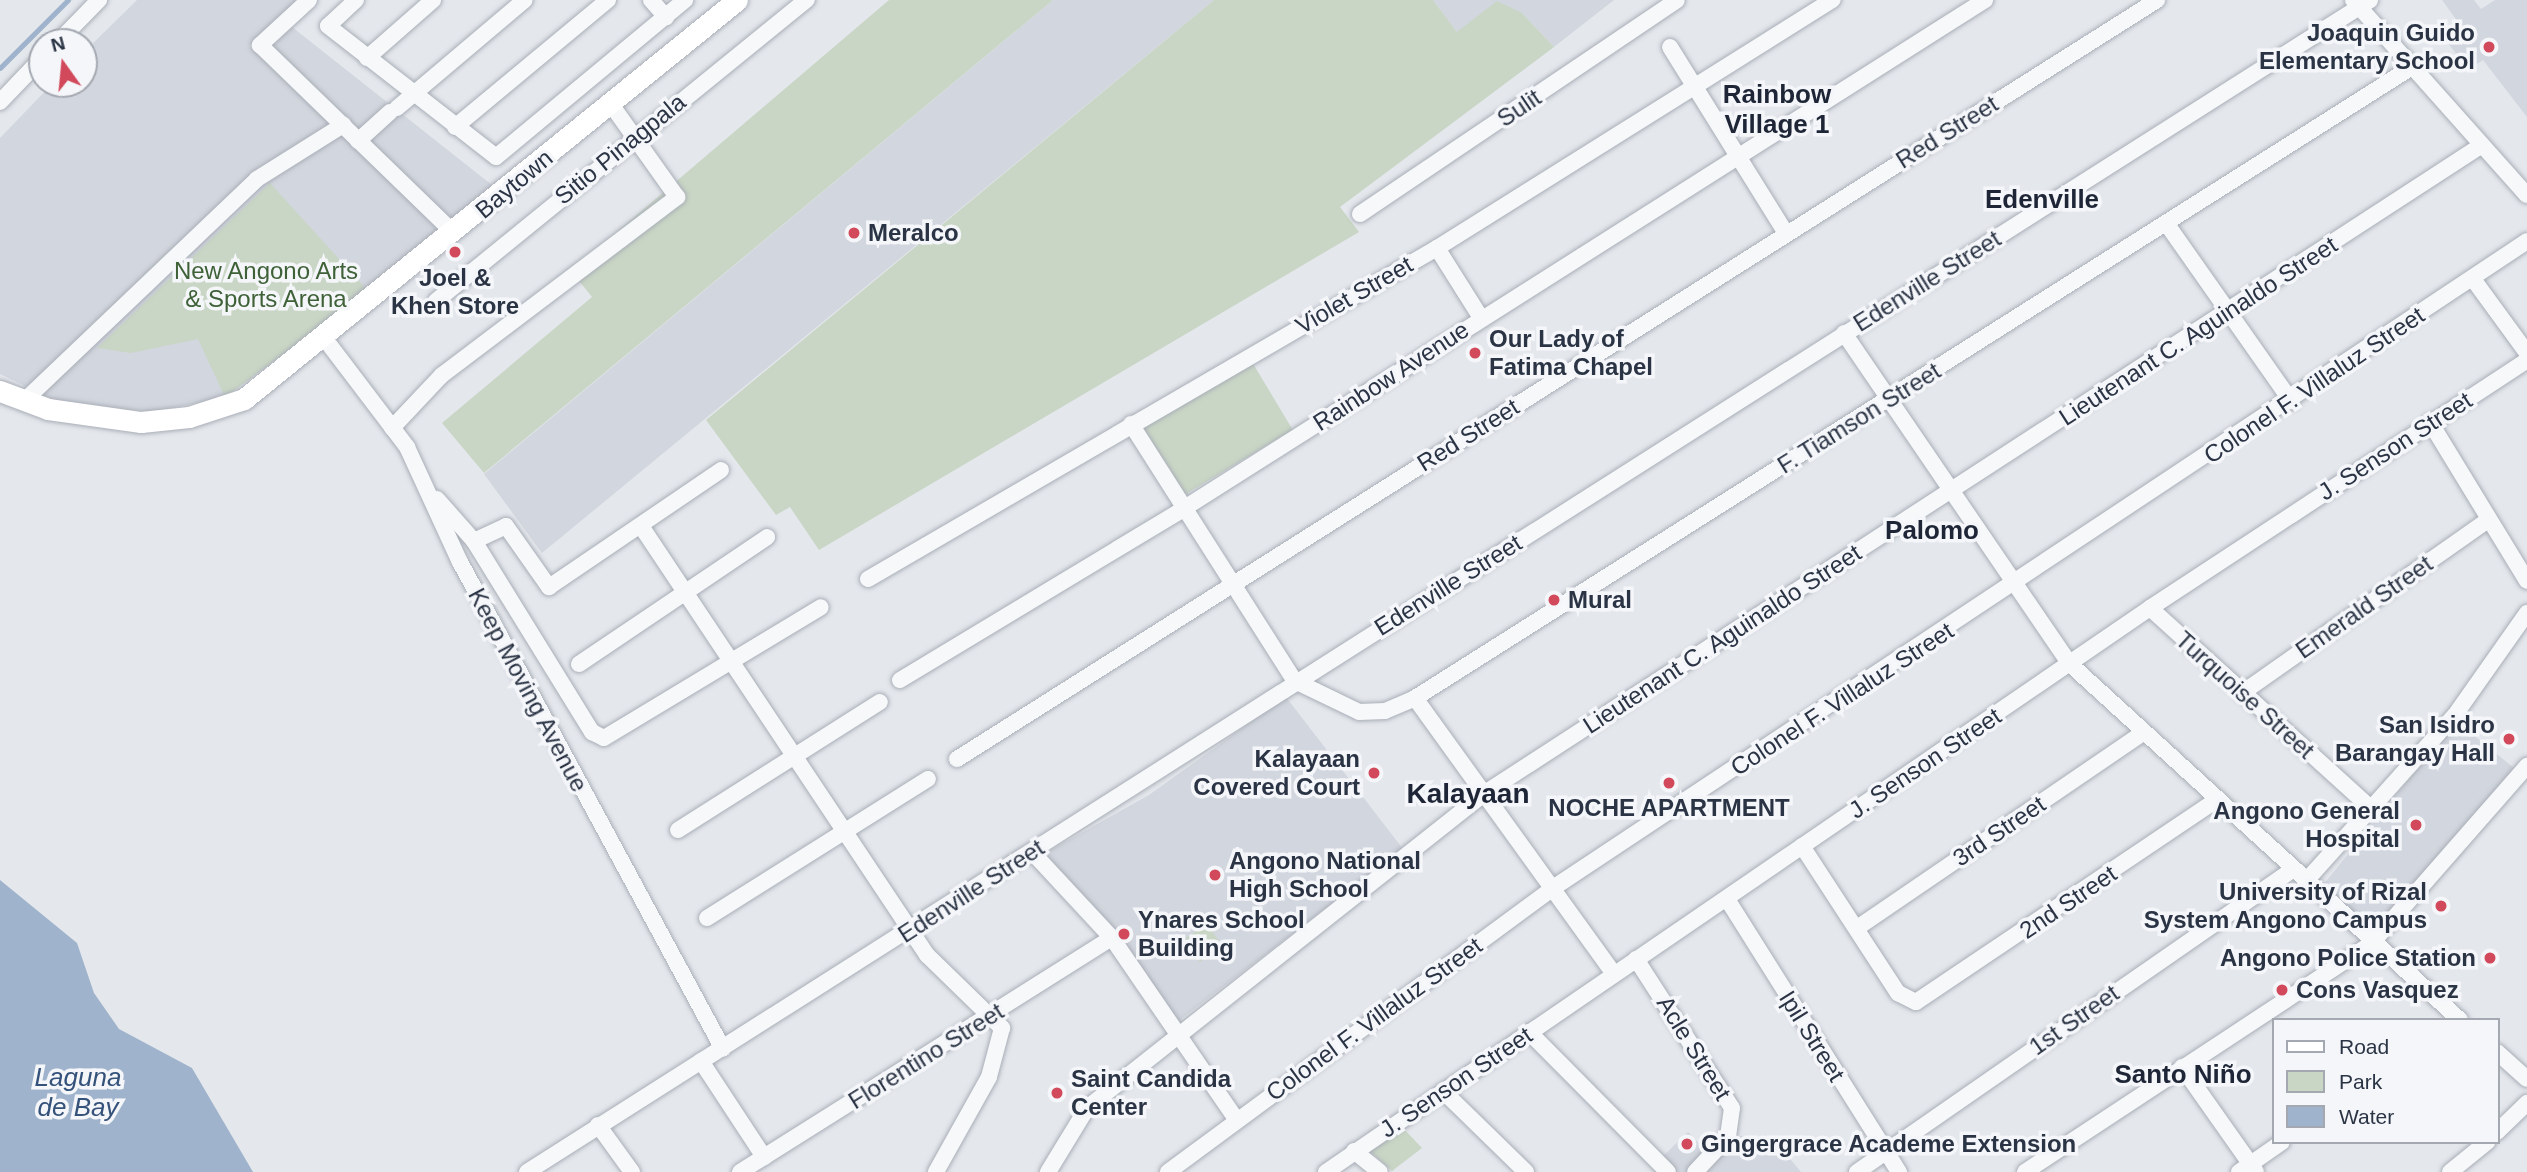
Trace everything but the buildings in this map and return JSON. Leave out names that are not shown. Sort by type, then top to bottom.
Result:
[{"type":"main road","name":"Baytown","points":[[0,391],[24,401],[95,418],[189,417],[244,399],[325,339],[737,0]]},
{"type":"street","points":[[72,28],[99,0]]},
{"type":"street","points":[[309,0],[260,45],[454,233]]},
{"type":"street","points":[[356,0],[328,26],[413,95],[496,157],[685,0]]},
{"type":"street","points":[[367,58],[433,0]]},
{"type":"street","points":[[358,141],[525,0]]},
{"type":"street","points":[[455,127],[608,0]]},
{"type":"street","points":[[652,0],[666,17]]},
{"type":"street","name":"Sitio Pinagpala","points":[[436,300],[636,135],[807,0]]},
{"type":"street","name":"Sulit","points":[[1360,214],[1677,0]]},
{"type":"street","name":"Violet Street","points":[[868,579],[1437,248],[1833,0]]},
{"type":"street","name":"Rainbow Avenue","points":[[900,680],[1183,509],[1985,0]]},
{"type":"street","name":"Red Street","points":[[957,759],[1785,232],[2157,0]]},
{"type":"street","points":[[2361,2],[2412,67],[2527,195]]},
{"type":"street","name":"Edenville Street","points":[[527,1172],[2361,2]]},
{"type":"street","points":[[1670,47],[1785,232]]},
{"type":"street","name":"F. Tiamson Street","points":[[1296,681],[1359,712],[1385,711],[1415,698],[2412,67]]},
{"type":"street","points":[[0,102],[28,73]]},
{"type":"street","points":[[392,428],[442,375],[677,197],[636,135],[611,104]]},
{"type":"street","points":[[24,401],[257,179],[343,125]]},
{"type":"street","name":"Lieutenant C. Aguinaldo Street","points":[[1048,1172],[1087,1108],[1485,793],[2482,145]]},
{"type":"street","points":[[2166,223],[2291,401]]},
{"type":"street","name":"Colonel F. Villaluz Street","points":[[1168,1172],[1553,888],[2015,585],[2527,241]]},
{"type":"street","points":[[1437,248],[1481,318]]},
{"type":"street","points":[[2473,279],[2527,353]]},
{"type":"street","points":[[1844,333],[2070,664],[2140,735],[2218,799],[2371,944],[2455,1018]]},
{"type":"street","name":"Keep Moving Avenue","points":[[325,339],[392,428],[430,492],[479,599],[723,1049]]},
{"type":"street","name":"J. Senson Street","points":[[1326,1172],[2150,608],[2527,360]]},
{"type":"street","points":[[2430,422],[2487,521],[2527,581]]},
{"type":"street","points":[[1131,424],[1231,586],[1296,681]]},
{"type":"street","points":[[474,541],[506,526],[549,587],[721,470]]},
{"type":"street","points":[[430,492],[474,541],[592,732],[604,738],[821,607]]},
{"type":"street","name":"Emerald Street","points":[[2242,693],[2487,521]]},
{"type":"street","points":[[641,526],[686,589],[927,955],[993,1015],[1002,1028],[989,1077],[936,1172]]},
{"type":"street","points":[[579,664],[686,589],[767,537]]},
{"type":"street","name":"Turquoise Street","points":[[2150,608],[2373,810]]},
{"type":"street","points":[[2305,881],[2373,810],[2455,715],[2527,613]]},
{"type":"street","points":[[1415,698],[1614,974]]},
{"type":"street","points":[[678,830],[880,702]]},
{"type":"street","name":"3rd Street","points":[[1857,928],[2140,735]]},
{"type":"street","points":[[2025,1172],[2371,944],[2522,785],[2527,766]]},
{"type":"street","points":[[707,918],[928,779]]},
{"type":"street","name":"2nd Street","points":[[1857,928],[1898,993],[1916,1002],[2218,799]]},
{"type":"street","points":[[1802,846],[1857,928]]},
{"type":"street","points":[[1032,852],[1112,938],[1237,1119]]},
{"type":"street","name":"1st Street","points":[[1857,1172],[2292,870]]},
{"type":"street","name":"Ipil Street","points":[[1727,899],[1899,1172]]},
{"type":"street","name":"Florentino Street","points":[[740,1172],[1112,938]]},
{"type":"street","name":"Acle Street","points":[[1636,959],[1732,1108],[1728,1137],[1695,1172]]},
{"type":"street","points":[[1529,1032],[1668,1172]]},
{"type":"street","points":[[2499,1054],[2527,1079]]},
{"type":"street","points":[[701,1061],[764,1157]]},
{"type":"street","points":[[2182,1068],[2249,1169],[2280,1144]]},
{"type":"street","points":[[1443,1091],[1526,1172]]},
{"type":"street","points":[[2499,1130],[2527,1103]]},
{"type":"street","points":[[598,1125],[632,1172]]},
{"type":"street","points":[[2450,1172],[2485,1144]]},
{"type":"street","points":[[1354,1151],[1380,1172]]},
{"type":"shaded area","points":[[137,0],[297,0],[249,46],[261,57],[292,27],[497,189],[225,397],[152,412],[57,401],[0,374],[0,138],[39,98],[98,98],[98,38]]},
{"type":"shaded area","name":"Meralco","points":[[1053,0],[1214,0],[542,553],[484,474]]},
{"type":"shaded area","points":[[1433,0],[1614,0],[1554,47],[1522,13],[1457,32]]},
{"type":"shaded area","name":"Joaquin Guido Elementary School","points":[[2442,0],[2474,0],[2481,9],[2495,0],[2527,0],[2527,117],[2483,60],[2468,70],[2442,35],[2458,22]]},
{"type":"shaded area","name":"Angono National High School","points":[[1286,697],[1403,849],[1177,1022],[1042,855],[1149,795]]},
{"type":"shaded area","name":"Angono General Hospital","points":[[2456,721],[2514,768],[2380,934],[2322,887]]},
{"type":"shaded area","name":"Gingergrace Academe Extension","points":[[1688,1132],[1709,1154],[1690,1172],[1675,1172],[1661,1158]]},
{"type":"shaded area","points":[[1740,1136],[1772,1137],[1801,1172],[1706,1172]]},
{"type":"green space","points":[[889,0],[1053,0],[484,473],[442,423],[592,297],[571,271]]},
{"type":"green space","points":[[1214,0],[1433,0],[1457,32],[1497,1],[1522,13],[1554,47],[1340,207],[1359,232],[819,550],[790,507],[776,515],[706,420]]},
{"type":"green space","name":"New Angono Arts & Sports Arena","points":[[270,183],[369,292],[225,397],[198,339],[131,353],[97,348]]},
{"type":"green space","points":[[1252,362],[1293,430],[1182,496],[1141,428]]},
{"type":"green space","points":[[1208,924],[1223,948],[1200,962],[1185,938]]},
{"type":"green space","points":[[1402,1127],[1422,1148],[1392,1171],[1370,1151]]},
{"type":"water","name":"Laguna de Bay","points":[[0,880],[77,943],[94,993],[119,1029],[192,1068],[253,1172],[0,1172]]},
{"type":"waterway","points":[[0,68],[68,0]]},
{"type":"place","name":"Joaquin Guido Elementary School","points":[[2489,47]]},
{"type":"place","name":"Meralco","points":[[854,233]]},
{"type":"place","name":"Joel & Khen Store","points":[[455,252]]},
{"type":"place","name":"Our Lady of Fatima Chapel","points":[[1475,353]]},
{"type":"place","name":"Mural","points":[[1554,600]]},
{"type":"place","name":"San Isidro Barangay Hall","points":[[2509,739]]},
{"type":"place","name":"Kalayaan Covered Court","points":[[1374,773]]},
{"type":"place","name":"NOCHE APARTMENT","points":[[1669,783]]},
{"type":"place","name":"Angono General Hospital","points":[[2416,825]]},
{"type":"place","name":"Angono National High School","points":[[1215,875]]},
{"type":"place","name":"University of Rizal System Angono Campus","points":[[2441,906]]},
{"type":"place","name":"Ynares School Building","points":[[1124,934]]},
{"type":"place","name":"Angono Police Station","points":[[2490,958]]},
{"type":"place","name":"Cons Vasquez","points":[[2282,990]]},
{"type":"place","name":"Saint Candida Center","points":[[1057,1093]]},
{"type":"place","name":"Gingergrace Academe Extension","points":[[1687,1144]]},
{"type":"district","name":"Rainbow Village 1","points":[[1777,110]]},
{"type":"district","name":"Edenville","points":[[2042,200]]},
{"type":"district","name":"Palomo","points":[[1932,531]]},
{"type":"district","name":"Kalayaan","points":[[1468,794]]},
{"type":"district","name":"Santo Niño","points":[[2183,1075]]}]
